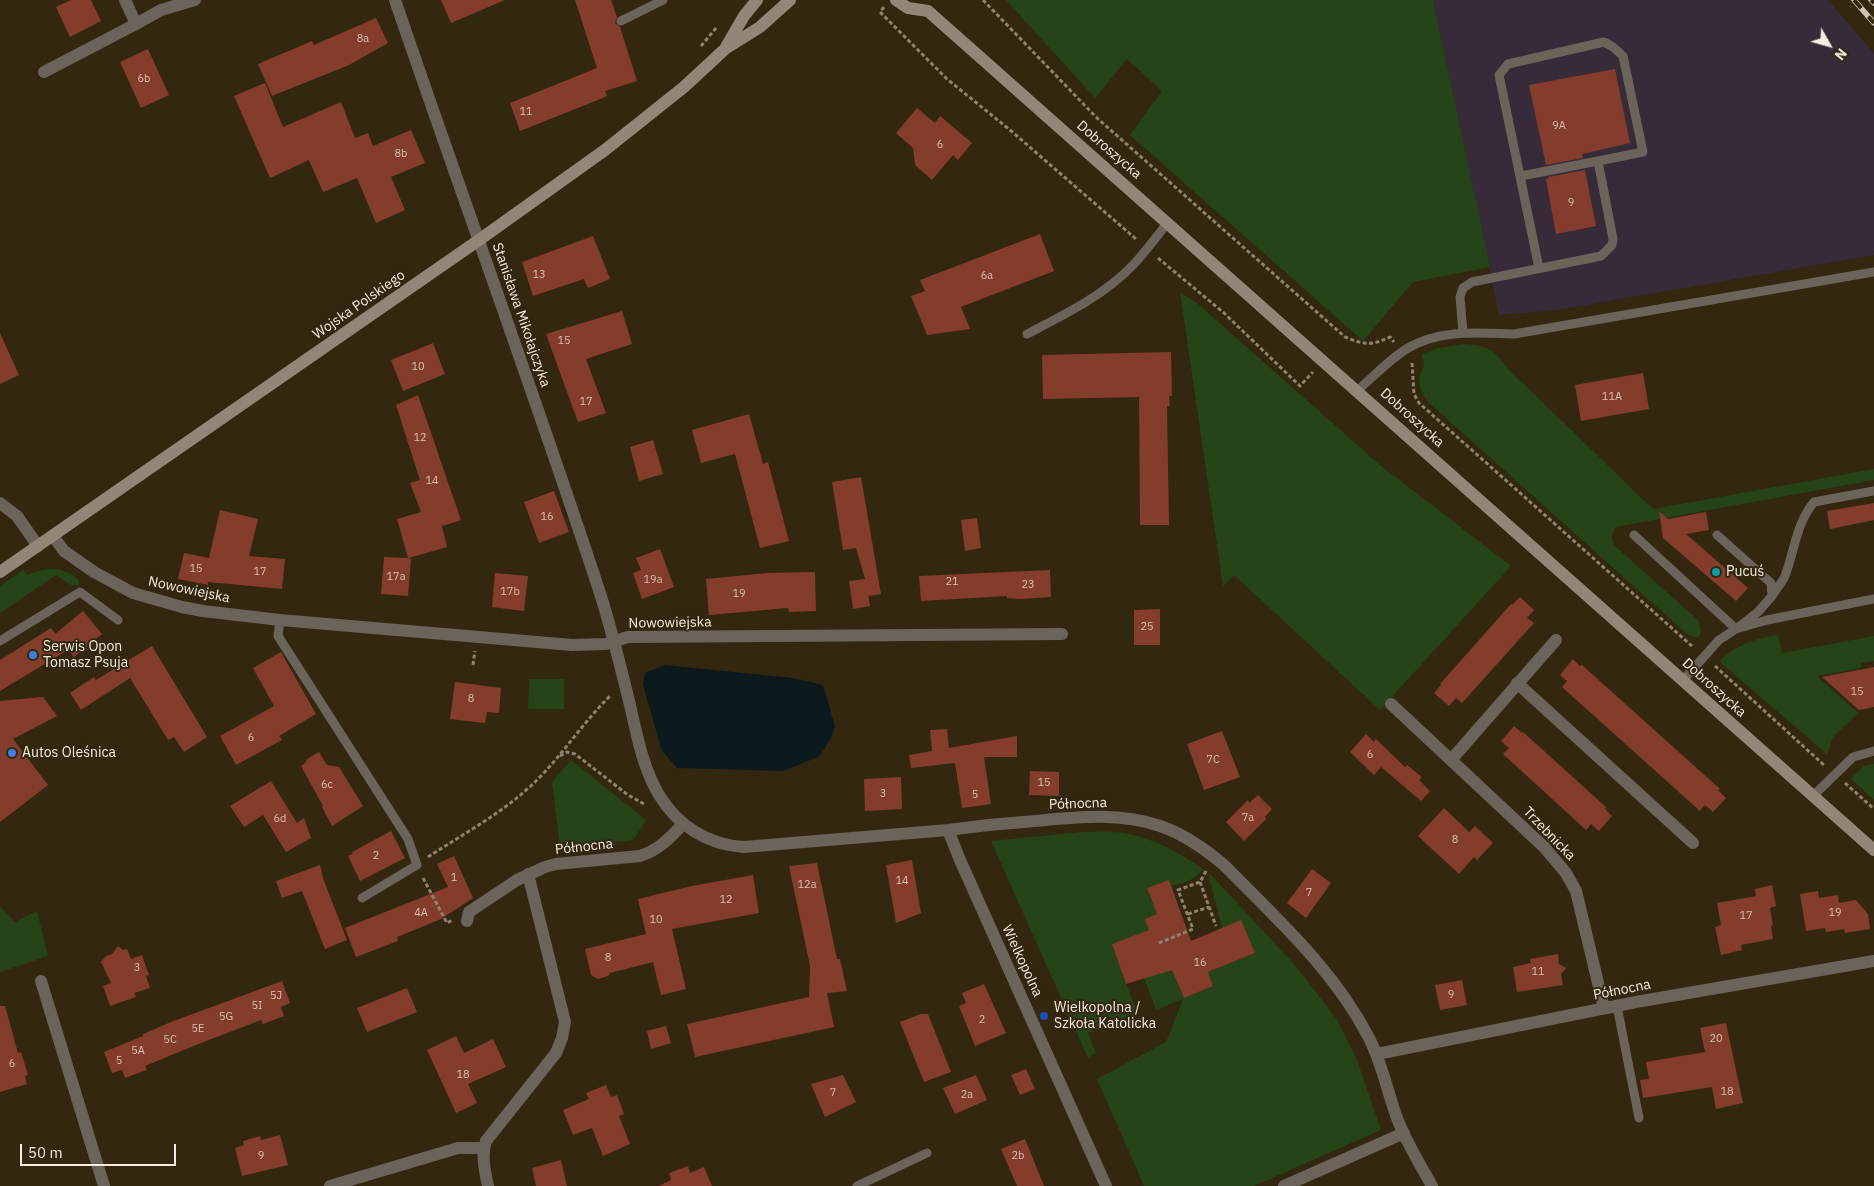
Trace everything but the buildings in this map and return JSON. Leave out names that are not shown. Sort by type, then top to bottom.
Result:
[{"type":"main road","name":"Wojska Polskiego","points":[[725,49],[744,16],[757,0]]},
{"type":"main road","name":"Wojska Polskiego","points":[[0,572],[479,240],[641,122],[684,87],[725,49],[760,27],[790,0]]},
{"type":"main road","name":"Dobroszycka","points":[[896,0],[908,8],[927,5],[1874,850]]},
{"type":"street","points":[[125,0],[136,24]]},
{"type":"street","points":[[44,72],[161,10],[195,0]]},
{"type":"street","name":"Stanisława Mikołajczyka","points":[[396,0],[554,455],[615,641]]},
{"type":"street","points":[[0,504],[17,516],[38,546]]},
{"type":"street","name":"Nowowiejska","points":[[53,536],[64,551],[78,562],[134,593],[161,602],[204,611],[280,620],[572,645],[606,644],[628,637],[1062,634]]},
{"type":"street","points":[[1451,760],[1556,640]]},
{"type":"street","name":"Północna","points":[[615,641],[642,755],[659,794],[679,820],[694,832],[712,841],[748,847],[1100,816],[1144,821],[1177,833],[1210,853],[1306,948],[1336,986],[1368,1035],[1398,1120],[1432,1186]]},
{"type":"street","points":[[1517,683],[1693,843]]},
{"type":"street","name":"Trzebnicka","points":[[1391,704],[1544,847],[1566,873],[1576,891],[1611,1007]]},
{"type":"street","name":"Północna","points":[[468,916],[528,874],[556,864],[640,856],[651,852],[662,846],[679,820]]},
{"type":"street","name":"Wielkopolna","points":[[948,830],[1106,1186]]},
{"type":"street","points":[[488,1186],[484,1168],[484,1148],[490,1134],[556,1053],[562,1038],[565,1022],[528,874]]},
{"type":"street","name":"Północna","points":[[1376,1054],[1611,1007],[1874,961]]},
{"type":"street","points":[[41,981],[104,1186]]},
{"type":"street","points":[[1284,1186],[1404,1133]]},
{"type":"street","points":[[330,1186],[458,1148],[484,1148]]},
{"type":"lane","points":[[621,21],[663,0]]},
{"type":"lane","points":[[1521,176],[1643,152],[1623,56],[1613,46],[1604,42],[1508,64],[1499,75],[1539,268]]},
{"type":"lane","points":[[1462,333],[1460,297],[1463,288],[1472,282],[1601,256],[1612,245],[1613,238],[1598,161]]},
{"type":"lane","points":[[1027,334],[1070,312],[1112,284],[1133,265],[1168,222]]},
{"type":"lane","points":[[1358,390],[1404,351],[1437,336],[1462,333],[1514,334],[1874,272]]},
{"type":"lane","points":[[1684,680],[1703,656],[1719,640],[1758,612],[1772,596],[1784,578],[1798,529],[1805,513],[1814,502],[1874,491]]},
{"type":"lane","points":[[1634,535],[1736,629]]},
{"type":"lane","points":[[1717,535],[1771,583],[1772,596]]},
{"type":"lane","points":[[0,641],[80,592],[118,620]]},
{"type":"lane","points":[[1736,629],[1766,620],[1874,599]]},
{"type":"lane","points":[[280,620],[278,636],[408,839],[416,865],[362,898]]},
{"type":"lane","points":[[1813,796],[1853,756],[1874,751]]},
{"type":"lane","points":[[1611,1007],[1639,1118]]},
{"type":"lane","points":[[857,1186],[928,1153]]},
{"type":"path","points":[[983,0],[1096,118],[1345,337],[1359,343],[1374,344],[1390,337],[1412,360],[1414,394],[1419,403],[1874,809]]},
{"type":"path","points":[[880,12],[947,79],[1010,130],[1224,313],[1300,386],[1316,370]]},
{"type":"path","points":[[698,49],[721,22]]},
{"type":"path","points":[[468,916],[446,923],[416,865],[525,792],[557,758],[597,708],[624,683]]},
{"type":"path","points":[[557,758],[567,752],[575,754],[628,795],[658,812],[679,820]]},
{"type":"path","points":[[1159,943],[1193,929],[1178,890],[1200,882],[1208,866]]},
{"type":"path","points":[[1200,882],[1216,926]]},
{"type":"path","points":[[1188,914],[1209,906]]},
{"type":"shaded area","points":[[1433,0],[1828,0],[1874,53],[1874,255],[1557,310],[1499,315]]},
{"type":"shaded area","points":[[665,665],[793,678],[823,685],[835,726],[831,738],[820,756],[783,771],[677,768],[662,751],[643,685],[645,673]]},
{"type":"green space","points":[[1006,0],[1433,0],[1490,267],[1413,282],[1363,341],[1130,135],[1162,91],[1127,59],[1095,98]]},
{"type":"green space","points":[[1180,292],[1198,304],[1380,465],[1511,566],[1380,710],[1234,575],[1223,586]]},
{"type":"green space","points":[[1465,344],[1480,346],[1495,353],[1508,369],[1653,509],[1874,469],[1874,480],[1616,527],[1612,536],[1615,546],[1699,621],[1701,631],[1699,637],[1695,637],[1687,634],[1428,402],[1422,393],[1419,380],[1424,366],[1422,354],[1437,348]]},
{"type":"green space","points":[[23,570],[27,575],[40,571],[61,570],[74,576],[79,581],[79,585],[71,585],[56,575],[0,613],[0,586]]},
{"type":"green space","points":[[1778,635],[1782,653],[1874,636],[1874,661],[1861,663],[1861,668],[1817,676],[1858,713],[1833,737],[1827,754],[1721,663],[1720,660],[1740,646],[1755,640]]},
{"type":"green space","points":[[529,679],[564,679],[564,709],[528,709]]},
{"type":"green space","points":[[571,760],[646,820],[633,840],[560,847],[552,782]]},
{"type":"green space","points":[[1874,764],[1874,800],[1851,779],[1863,766]]},
{"type":"green space","points":[[1081,832],[1125,833],[1137,836],[1161,844],[1203,869],[1198,875],[1185,882],[1170,886],[1147,888],[1157,914],[1164,952],[1184,998],[1213,986],[1208,972],[1255,953],[1222,928],[1208,873],[1213,877],[1295,965],[1336,1018],[1357,1060],[1381,1130],[1254,1186],[1144,1186],[1097,1079],[1166,1042],[1183,999],[1156,1010],[1129,938],[1112,944],[1137,1013],[1088,1033],[1096,1053],[1088,1058],[991,841]]},
{"type":"green space","points":[[0,907],[15,922],[37,911],[48,956],[0,972]]},
{"type":"railway","points":[[1854,0],[1874,23]]},
{"type":"railway","points":[[1871,0],[1874,3]]},
{"type":"place","name":"Pucuś","points":[[1716,572]]},
{"type":"place","name":"Serwis Opon Tomasz Psuja","points":[[33,655]]},
{"type":"place","name":"Autos Oleśnica","points":[[12,753]]},
{"type":"place","name":"Wielkopolna / Szkoła Katolicka","points":[[1044,1016]]}]
